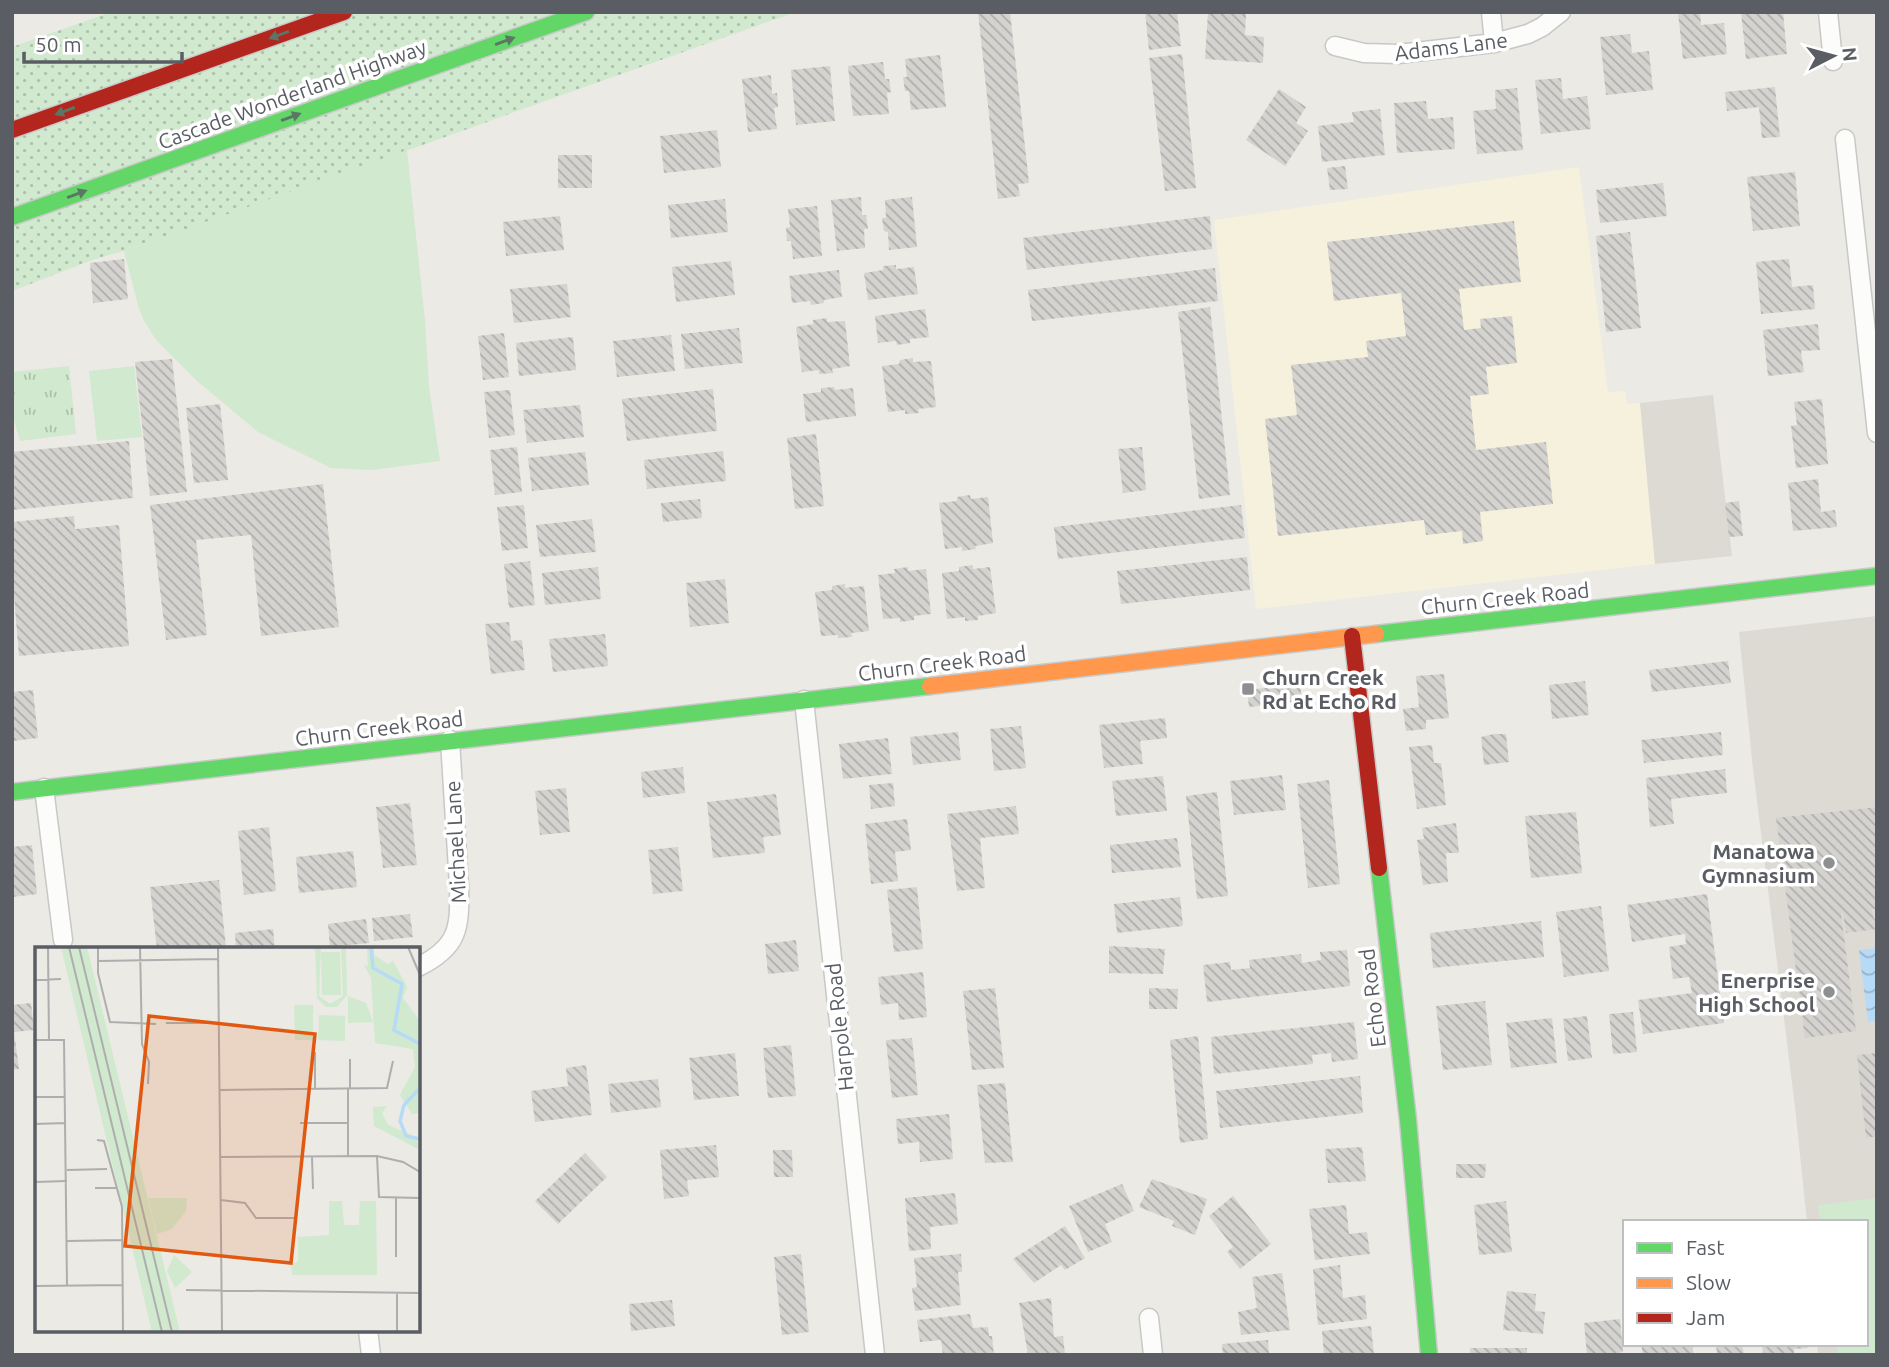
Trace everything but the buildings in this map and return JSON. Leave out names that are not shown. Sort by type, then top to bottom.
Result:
[{"type":"main road","points":[[12,130],[344,12]]},
{"type":"main road","name":"Cascade Wonderland Highway","points":[[12,217],[586,12]]},
{"type":"main road","name":"Churn Creek Road","points":[[12,792],[1877,576]]},
{"type":"main road","name":"Echo Road","points":[[1352,636],[1408,1120],[1429,1355]]},
{"type":"street","points":[[1491,12],[1494,43]]},
{"type":"street","name":"Adams Lane","points":[[1335,46],[1364,53],[1398,54],[1494,43],[1528,34],[1561,12]]},
{"type":"street","points":[[1828,12],[1833,61]]},
{"type":"street","points":[[1845,139],[1877,433]]},
{"type":"street","name":"Harpole Road","points":[[804,700],[875,1355]]},
{"type":"street","name":"Michael Lane","points":[[420,966],[446,950],[453,939],[459,910],[450,740]]},
{"type":"street","points":[[44,788],[63,940]]},
{"type":"street","points":[[1150,1318],[1153,1355]]},
{"type":"street","points":[[368,1332],[371,1355]]},
{"type":"shaded area","points":[[1579,167],[1608,392],[1625,391],[1627,404],[1640,403],[1655,564],[1256,609],[1214,220]]},
{"type":"shaded area","points":[[1713,395],[1732,556],[1655,564],[1640,403]]},
{"type":"shaded area","name":"Enerprise High School","points":[[1877,616],[1877,1355],[1818,1355],[1817,1346],[1868,1346],[1868,1220],[1807,1220],[1739,632]]},
{"type":"green space","points":[[111,12],[796,12],[95,259],[12,291],[12,47]]},
{"type":"green space","points":[[407,150],[425,321],[429,387],[440,461],[372,470],[331,468],[258,432],[196,380],[157,341],[139,309],[124,251]]},
{"type":"green space","points":[[69,366],[76,434],[20,441],[12,413],[12,372]]},
{"type":"green space","points":[[134,366],[142,437],[97,441],[89,371]]},
{"type":"green space","points":[[1877,1198],[1877,1353],[1838,1355],[1836,1346],[1868,1346],[1868,1220],[1820,1220],[1818,1205]]},
{"type":"water","points":[[1877,948],[1877,1021],[1868,1022],[1859,950]]},
{"type":"traffic: fast","points":[[12,217],[586,12]]},
{"type":"traffic: fast","points":[[1376,634],[1877,576]]},
{"type":"traffic: fast","points":[[12,792],[930,686]]},
{"type":"traffic: fast","points":[[1379,868],[1408,1120],[1429,1355]]},
{"type":"traffic: slow","points":[[930,686],[1376,634]]},
{"type":"traffic: jam","points":[[12,130],[344,12]]},
{"type":"traffic: jam","points":[[1352,636],[1379,868]]},
{"type":"place","name":"Churn Creek Rd at Echo Rd","points":[[1248,689]]},
{"type":"place","name":"Manatowa Gymnasium","points":[[1829,863]]},
{"type":"place","name":"Enerprise High School","points":[[1829,992]]}]
